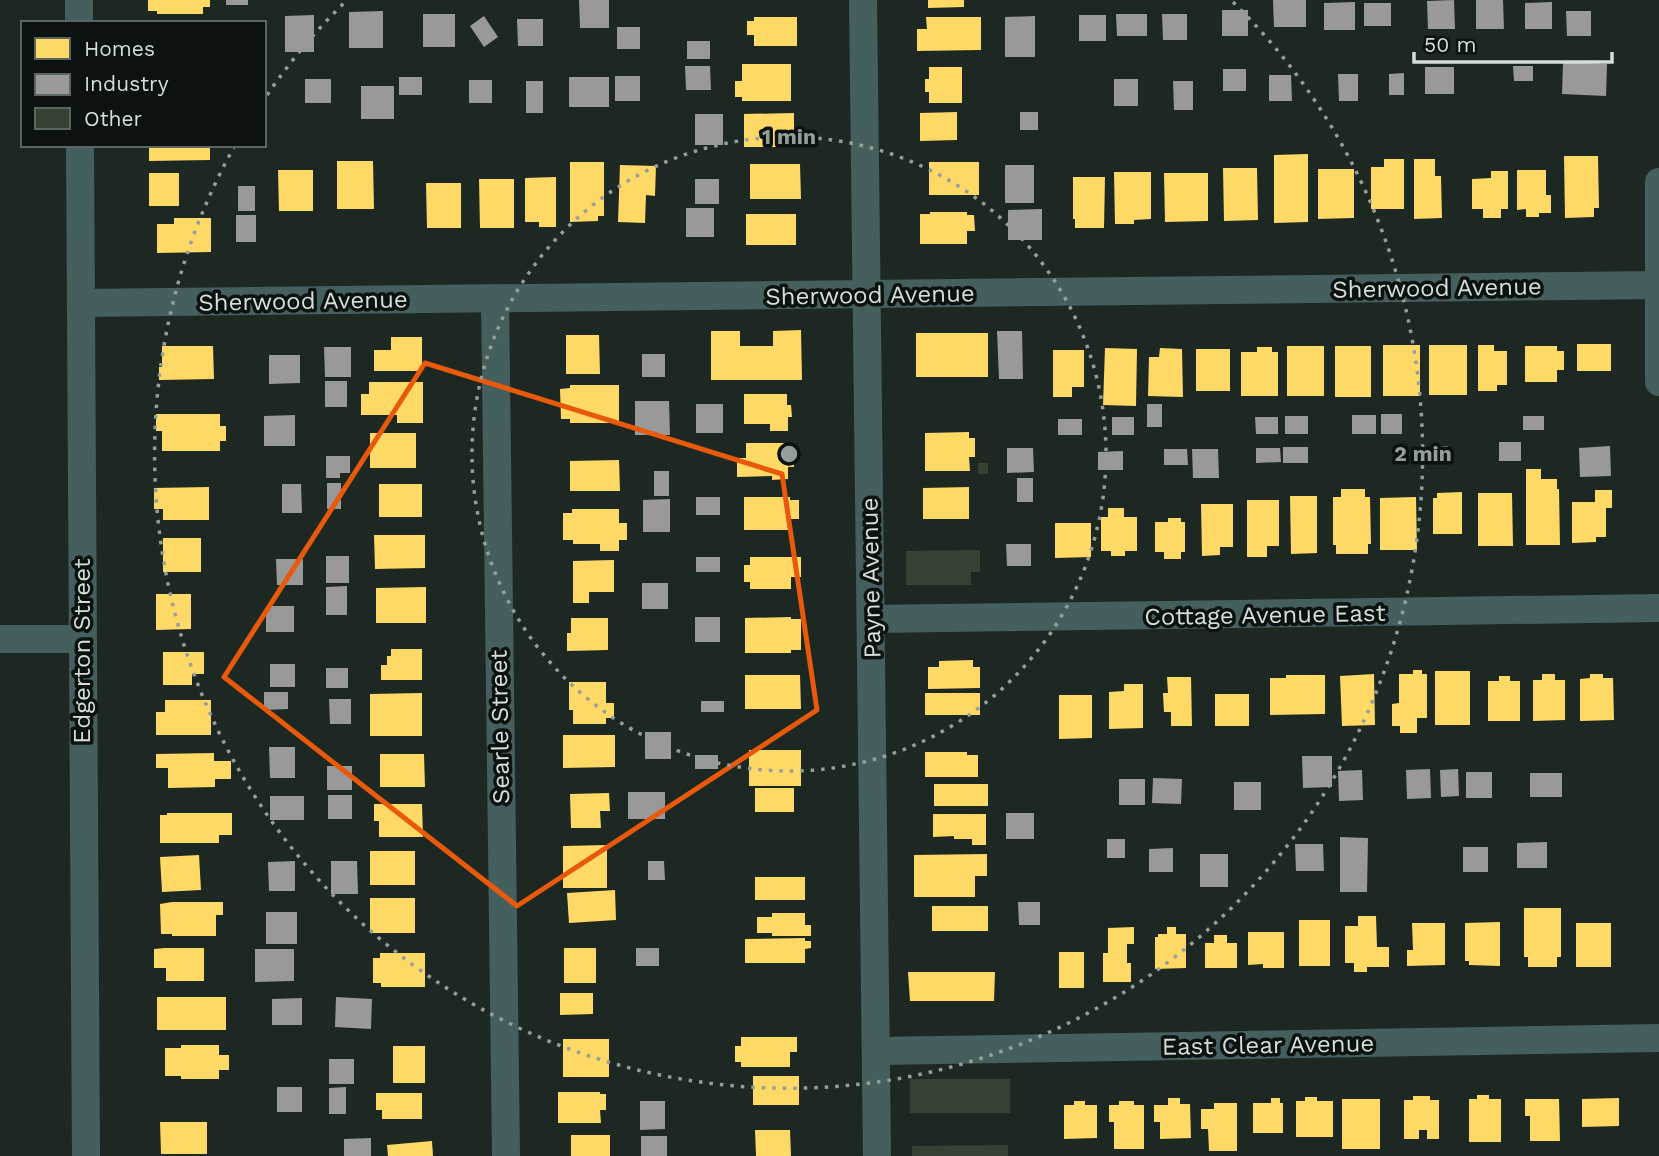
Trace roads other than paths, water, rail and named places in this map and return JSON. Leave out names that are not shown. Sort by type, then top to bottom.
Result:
[{"type":"street","points":[[79,0],[79,21]]},
{"type":"street","name":"Payne Avenue","points":[[863,0],[877,1156]]},
{"type":"street","name":"Edgerton Street","points":[[80,147],[86,1156]]},
{"type":"street","points":[[1659,181],[1659,382]]},
{"type":"street","name":"Sherwood Avenue","points":[[81,303],[1659,286]]},
{"type":"street","name":"Searle Street","points":[[495,299],[506,1156]]},
{"type":"street","name":"Cottage Avenue East","points":[[871,619],[1659,608]]},
{"type":"street","points":[[0,639],[82,639]]},
{"type":"street","name":"East Clear Avenue","points":[[877,1051],[1659,1038]]}]
